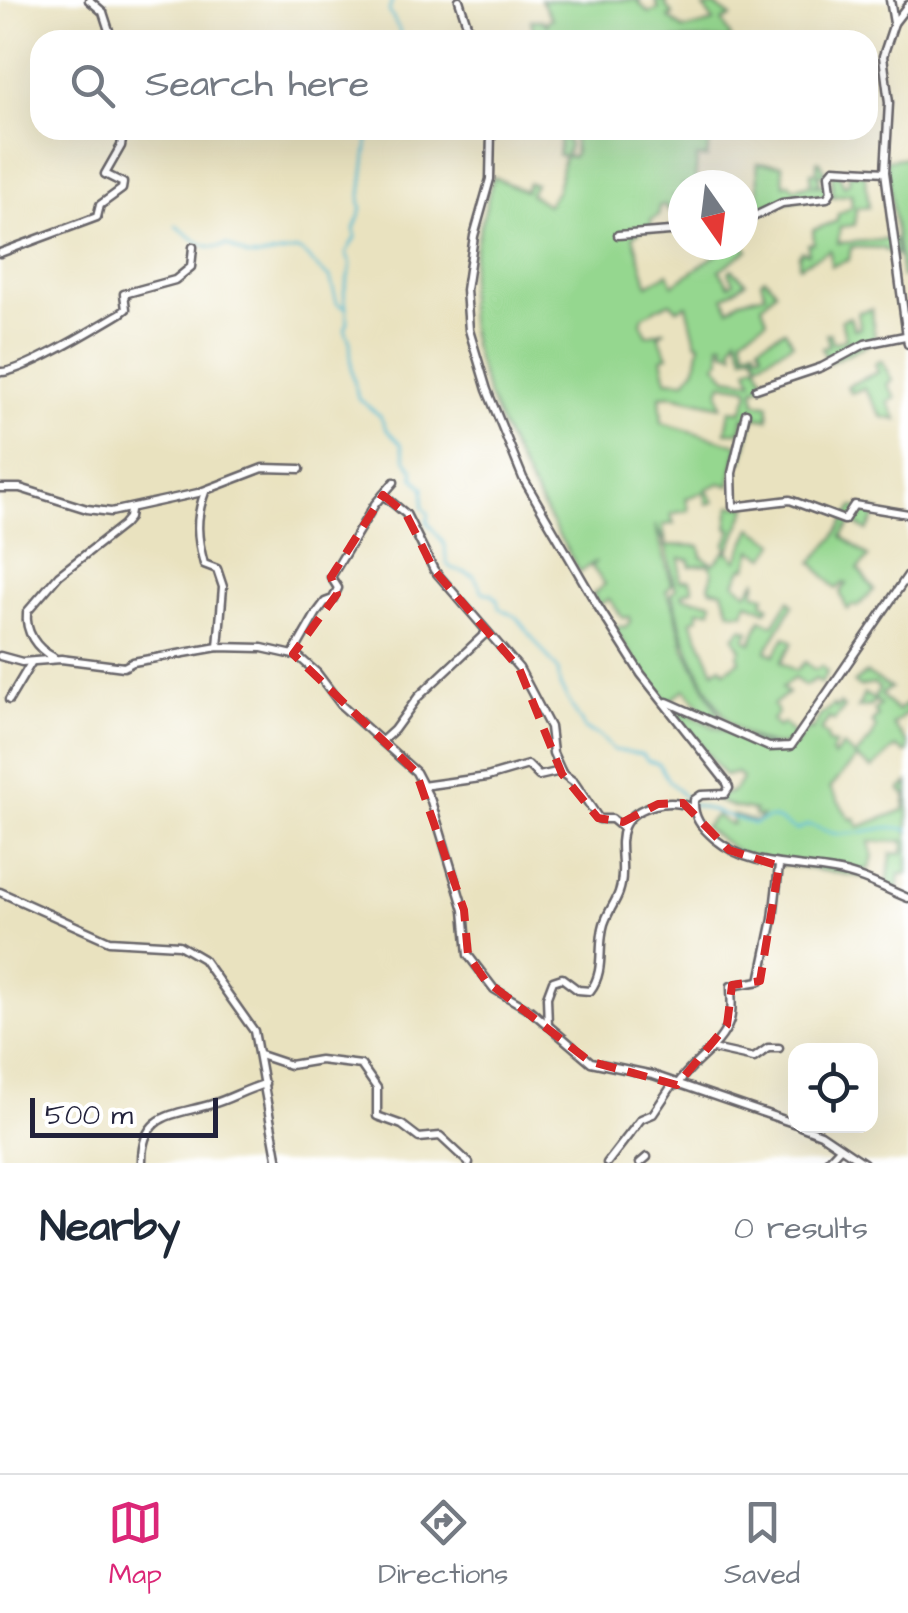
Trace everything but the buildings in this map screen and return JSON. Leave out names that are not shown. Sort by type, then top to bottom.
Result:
[{"type":"street","points":[[89,0],[102,12],[108,30]]},
{"type":"street","points":[[460,0],[469,30]]},
{"type":"street","points":[[890,0],[894,23]]},
{"type":"street","points":[[756,389],[822,368],[865,344],[906,340],[905,277],[885,172],[889,103],[883,56],[894,23],[908,5]]},
{"type":"street","points":[[0,253],[96,217],[100,205],[122,189],[122,182],[105,172],[122,140]]},
{"type":"street","points":[[490,140],[490,179],[474,236],[466,290],[480,370],[530,491],[618,638],[728,786],[725,794],[701,794],[693,806]]},
{"type":"street","points":[[758,215],[782,204],[829,197],[828,176],[834,170],[885,172]]},
{"type":"street","points":[[618,235],[668,231]]},
{"type":"street","points":[[0,372],[23,366],[121,313],[126,309],[125,294],[176,280],[191,267],[193,248]]},
{"type":"street","points":[[746,414],[732,473],[733,506],[790,500],[844,520],[854,506],[908,514]]},
{"type":"street","points":[[0,488],[20,488],[98,512],[130,510],[206,490],[263,468],[300,469]]},
{"type":"street","points":[[293,654],[320,608],[335,596],[338,588],[331,577],[394,482]]},
{"type":"street","points":[[206,490],[198,512],[197,536],[204,564],[216,568],[222,581],[218,647]]},
{"type":"street","points":[[383,494],[406,514],[434,570],[500,642],[536,694],[550,727],[553,752],[561,771],[574,782],[599,819],[612,819],[624,828]]},
{"type":"street","points":[[58,659],[43,651],[29,633],[27,612],[58,575],[123,525],[130,510]]},
{"type":"street","points":[[666,702],[772,748],[791,746],[908,575]]},
{"type":"street","points":[[383,740],[418,697],[487,632]]},
{"type":"street","points":[[0,656],[31,662],[58,659],[124,667],[133,662],[218,647],[262,648],[293,654],[317,673],[342,706],[416,772],[430,801],[464,910],[471,960],[494,988],[530,1010],[593,1063],[640,1071],[788,1122]]},
{"type":"street","points":[[9,700],[31,662]]},
{"type":"street","points":[[422,786],[487,777],[528,765],[540,776],[561,771]]},
{"type":"street","points":[[548,1026],[546,997],[556,979],[562,978],[582,991],[594,988],[602,957],[604,922],[617,902],[622,881],[624,828],[632,814],[658,804],[693,806]]},
{"type":"street","points":[[693,806],[700,825],[729,850],[779,866],[834,870],[908,898]]},
{"type":"street","points":[[607,1163],[642,1119],[654,1114],[675,1084],[713,1049],[731,1017],[731,986],[760,981],[779,866]]},
{"type":"street","points":[[0,892],[113,942],[171,943],[192,950],[248,1018],[260,1055],[278,1163]]},
{"type":"street","points":[[713,1049],[754,1058],[768,1048],[779,1048]]},
{"type":"street","points":[[260,1055],[285,1064],[326,1060],[361,1065],[377,1088],[377,1116],[402,1125],[419,1138],[440,1136],[469,1163]]},
{"type":"street","points":[[142,1163],[142,1146],[148,1130],[166,1114],[214,1104],[264,1084]]},
{"type":"street","points":[[813,1133],[864,1163]]},
{"type":"street","points":[[826,1163],[840,1148]]},
{"type":"street","points":[[640,1163],[647,1157]]},
{"type":"highlighted area","points":[[383,495],[406,514],[434,570],[519,668],[562,774],[598,818],[623,822],[658,804],[683,803],[729,850],[779,866],[760,981],[732,985],[727,1025],[677,1085],[589,1061],[485,980],[468,955],[464,910],[416,772],[293,654],[337,594],[331,577]]},
{"type":"green space","points":[[541,0],[640,0],[649,13],[659,9],[655,0],[667,0],[666,6],[673,15],[668,17],[684,30],[533,30],[531,20],[542,20],[547,25],[552,19]]},
{"type":"green space","points":[[715,6],[731,17],[722,21],[727,30],[684,30],[714,22],[704,8]]},
{"type":"green space","points":[[560,140],[567,140],[566,156],[573,157],[573,140],[709,140],[707,158],[697,157],[696,170],[668,170],[668,211],[666,205],[659,206],[659,215],[651,220],[652,230],[645,228],[633,236],[648,285],[668,273],[673,285],[709,260],[734,260],[719,270],[729,285],[734,282],[729,272],[732,269],[746,282],[724,297],[729,309],[740,300],[765,294],[761,281],[765,278],[776,291],[762,305],[767,320],[742,336],[746,351],[755,347],[757,353],[762,352],[759,344],[785,330],[793,343],[759,362],[753,352],[744,356],[737,336],[732,346],[734,353],[724,350],[724,343],[720,343],[721,359],[716,364],[727,377],[752,381],[748,368],[757,363],[766,384],[754,389],[756,403],[769,404],[768,419],[754,417],[743,461],[736,459],[750,419],[744,417],[739,432],[726,432],[730,410],[742,411],[747,387],[722,383],[722,406],[660,396],[662,423],[738,445],[730,486],[720,483],[706,489],[714,502],[707,504],[704,492],[686,498],[689,510],[671,514],[674,524],[663,525],[666,545],[700,546],[702,557],[714,564],[728,548],[725,545],[732,529],[727,528],[730,506],[748,506],[728,552],[737,560],[752,528],[776,543],[766,557],[752,550],[747,568],[743,567],[735,583],[747,593],[757,579],[754,593],[765,596],[763,602],[769,606],[766,611],[747,602],[744,613],[730,612],[723,591],[709,586],[713,572],[709,564],[690,566],[690,560],[680,558],[680,580],[690,580],[693,589],[683,597],[712,602],[711,610],[698,610],[698,618],[691,620],[714,671],[721,666],[725,671],[740,661],[741,650],[734,637],[742,628],[749,631],[745,639],[751,643],[761,619],[773,625],[789,600],[793,605],[766,651],[774,655],[785,637],[793,642],[781,662],[796,671],[805,662],[815,670],[822,666],[827,672],[821,683],[816,679],[805,686],[794,678],[782,688],[788,693],[773,705],[778,713],[772,720],[778,727],[783,723],[797,737],[785,744],[767,743],[740,732],[711,695],[682,631],[671,594],[676,589],[665,544],[655,525],[672,584],[666,591],[684,647],[726,728],[705,718],[705,712],[685,689],[666,700],[613,626],[625,627],[629,617],[623,618],[609,599],[599,605],[593,594],[605,584],[591,566],[596,561],[580,572],[491,402],[470,329],[468,297],[474,252],[493,177],[525,191],[528,183],[535,184],[530,194],[547,205],[557,190],[564,156],[558,155]],"holes":[[[670,302],[677,309],[687,305],[696,342],[700,343],[696,367],[685,381],[667,380],[662,358],[668,356],[658,335],[666,330],[647,335],[641,323],[643,316]]]},
{"type":"green space","points":[[908,157],[908,276],[902,277],[886,160]]},
{"type":"green space","points":[[820,161],[826,174],[818,175],[820,181],[814,186],[827,185],[828,196],[782,202],[759,212],[757,163],[782,165],[784,185],[790,183],[794,188],[811,184],[811,172],[817,172]]},
{"type":"green space","points":[[835,173],[844,186],[849,183],[849,173],[865,174],[869,207],[856,208],[855,225],[840,227],[838,243],[894,239],[897,256],[881,248],[851,247],[849,260],[831,266],[830,250],[799,266],[799,255],[802,251],[808,253],[808,244],[814,243],[813,230],[837,221],[838,214],[852,207],[851,194],[832,197]]},
{"type":"green space","points":[[872,309],[875,341],[828,363],[822,348],[829,345],[826,334],[830,333],[833,343],[846,339],[841,320],[850,317],[854,329],[860,328],[858,312]]},
{"type":"green space","points":[[881,360],[892,380],[887,384],[896,398],[888,402],[897,420],[882,417],[864,388],[851,393],[847,386],[878,372],[875,364]]},
{"type":"green space","points":[[853,507],[878,511],[867,531],[852,522],[842,536],[869,557],[858,569],[874,590],[857,607],[853,605],[847,610],[840,592],[847,584],[836,589],[812,562],[834,538]]},
{"type":"green space","points":[[866,673],[891,688],[882,696],[897,711],[908,702],[908,712],[893,725],[908,744],[908,751],[896,747],[872,769],[857,758],[830,788],[859,827],[904,810],[906,795],[900,790],[908,782],[908,874],[900,874],[898,891],[887,887],[891,854],[903,853],[904,841],[869,842],[873,856],[863,877],[779,864],[738,852],[704,827],[716,815],[728,824],[733,824],[732,815],[756,822],[762,816],[704,796],[731,792],[742,778],[737,773],[725,776],[668,703],[712,726],[779,751],[797,742],[808,728],[812,730],[820,716],[840,704],[844,708],[834,721],[829,718],[821,731],[828,743],[836,744],[831,753],[834,757],[843,746],[855,756],[871,739],[876,728],[872,722],[878,716],[874,711],[880,705],[875,700],[871,706],[858,708],[864,694],[874,699],[879,688],[854,683]]},
{"type":"waterway","points":[[392,0],[389,11],[399,30]]},
{"type":"waterway","points":[[368,140],[362,209],[354,229],[356,236],[346,253],[351,265],[344,292],[348,322],[345,329],[352,372],[358,398],[380,416],[401,444],[414,478],[424,488],[427,522],[445,545],[449,566],[474,576],[483,592],[497,600],[499,608],[516,617],[558,670],[560,686],[585,729],[600,736],[613,750],[641,754],[659,764],[691,804],[754,824],[775,819],[796,830],[808,825],[838,834],[908,830]]},
{"type":"waterway","points":[[176,226],[205,245],[227,245],[247,256],[298,250],[330,277],[337,303],[343,307]]}]
